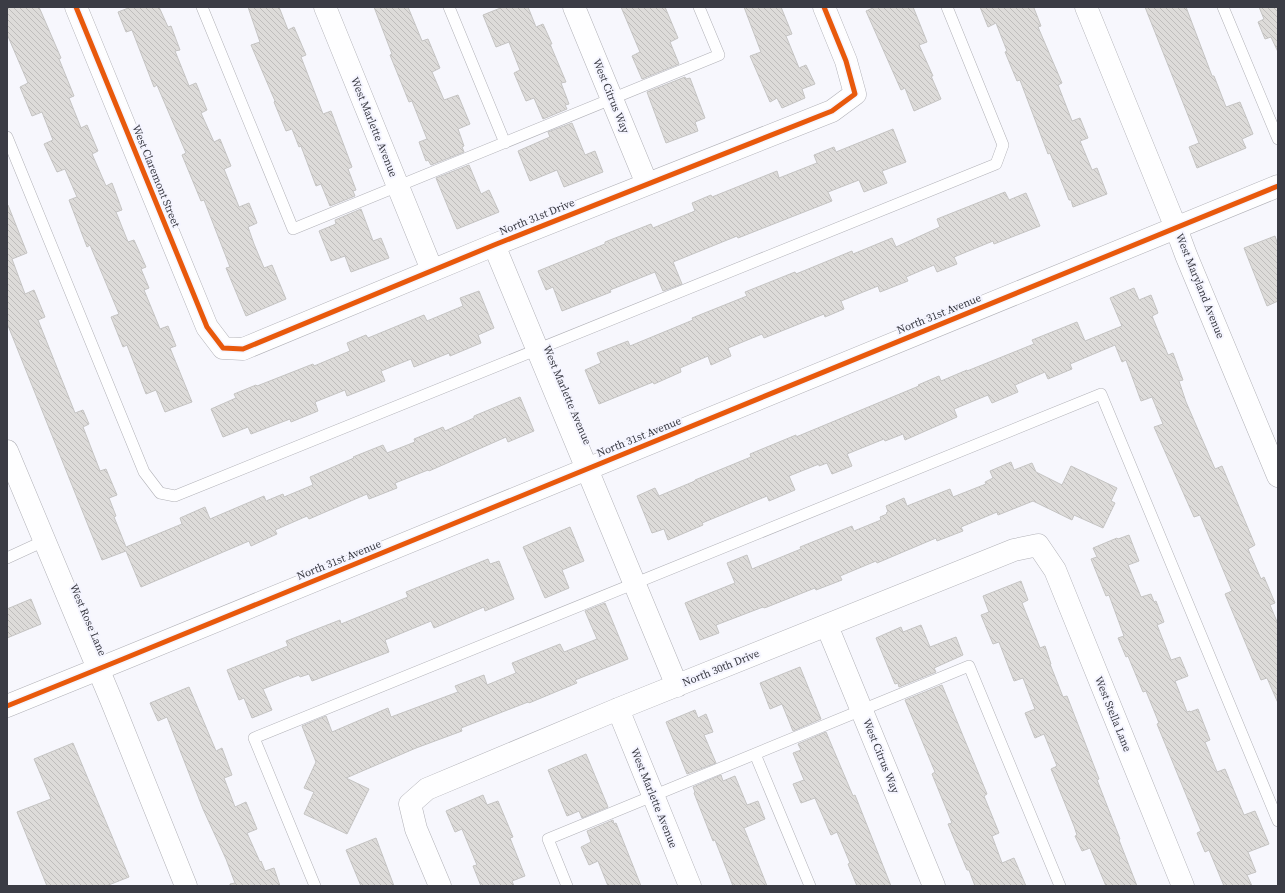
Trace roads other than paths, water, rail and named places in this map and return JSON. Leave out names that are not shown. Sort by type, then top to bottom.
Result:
[{"type":"street","name":"West Claremont Street","points":[[76,7],[207,327],[223,348]]},
{"type":"street","name":"West Marlette Avenue","points":[[325,7],[432,270]]},
{"type":"street","name":"West Citrus Way","points":[[574,7],[647,184]]},
{"type":"street","name":"North 31st Drive","points":[[223,348],[243,349],[432,270],[832,111],[855,94],[846,61],[824,7]]},
{"type":"street","name":"West Maryland Avenue","points":[[1086,7],[1186,255],[1278,476]]},
{"type":"street","name":"North 31st Avenue","points":[[7,706],[1278,186]]},
{"type":"street","name":"West Marlette Avenue","points":[[494,245],[677,686]]},
{"type":"street","name":"West Rose Lane","points":[[7,451],[186,886]]},
{"type":"street","name":"North 30th Drive","points":[[440,886],[416,829],[410,804],[427,788],[618,709],[1014,550],[1038,545]]},
{"type":"street","name":"West Stella Lane","points":[[1038,545],[1055,570],[1183,886]]},
{"type":"street","name":"West Citrus Way","points":[[827,626],[934,886]]},
{"type":"street","name":"West Marlette Avenue","points":[[618,709],[690,886]]},
{"type":"lane","points":[[202,7],[293,229],[719,55],[699,7]]},
{"type":"lane","points":[[449,7],[505,142]]},
{"type":"lane","points":[[7,137],[144,472],[160,493],[176,496],[996,164],[1003,145],[947,7]]},
{"type":"lane","points":[[1223,7],[1278,139]]},
{"type":"lane","points":[[315,886],[254,738],[1101,394],[1278,821]]},
{"type":"lane","points":[[7,558],[44,541]]},
{"type":"lane","points":[[567,886],[548,839],[969,666],[1060,886]]},
{"type":"lane","points":[[755,754],[810,886]]}]
